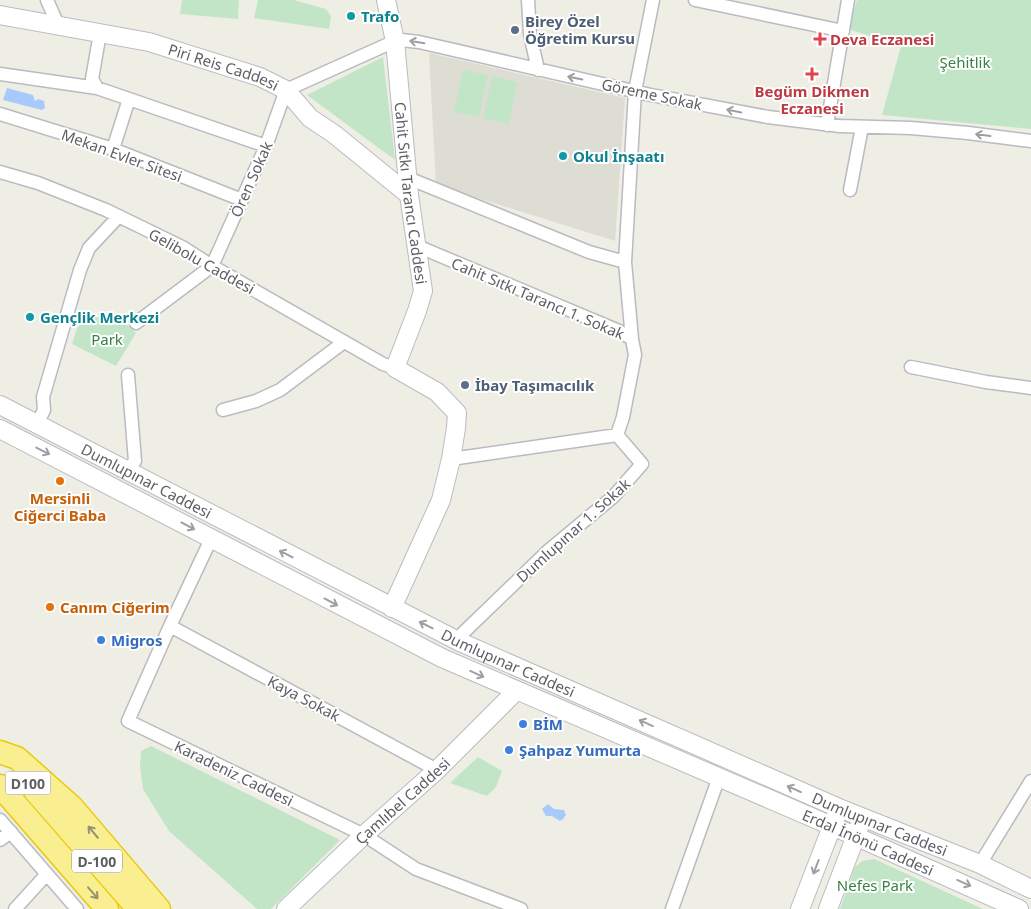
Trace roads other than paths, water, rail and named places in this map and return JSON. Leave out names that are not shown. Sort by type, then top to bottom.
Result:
[{"type":"highway","name":"D100","points":[[0,753],[55,813]]},
{"type":"highway","points":[[0,753],[17,758],[72,807],[159,909]]},
{"type":"highway","name":"D-100","points":[[0,786],[107,909]]},
{"type":"highway","points":[[0,807],[87,909]]},
{"type":"highway","name":"D-100","points":[[55,813],[138,909]]},
{"type":"main road","name":"Cahit Sıtkı Tarancı Caddesi","points":[[386,0],[394,41],[409,186],[423,290],[395,368]]},
{"type":"main road","name":"Piri Reis Caddesi","points":[[0,15],[149,42],[260,77],[286,90],[310,118],[409,186]]},
{"type":"main road","points":[[392,608],[441,500],[451,459],[457,414],[437,392],[395,368]]},
{"type":"main road","name":"Dumlupınar Caddesi","points":[[0,405],[460,642],[839,808],[980,864],[1031,890]]},
{"type":"main road","name":"Dumlupınar Caddesi","points":[[0,429],[442,658],[719,777]]},
{"type":"main road","name":"Çamlıbel Caddesi","points":[[286,909],[437,770],[516,691]]},
{"type":"main road","name":"Erdal İnönü Caddesi","points":[[719,777],[1018,909]]},
{"type":"main road","points":[[800,909],[839,808]]},
{"type":"main road","points":[[828,909],[863,818]]},
{"type":"street","points":[[47,0],[58,25]]},
{"type":"street","points":[[528,0],[530,34],[538,70]]},
{"type":"street","points":[[451,459],[617,435],[635,355],[624,262],[635,91],[653,0]]},
{"type":"street","points":[[696,0],[843,31]]},
{"type":"street","points":[[827,125],[848,0]]},
{"type":"street","points":[[97,88],[92,79],[100,32]]},
{"type":"street","name":"Göreme Sokak","points":[[286,90],[394,41],[401,40],[418,42],[538,70],[768,118],[827,125],[940,130],[1031,141]]},
{"type":"street","points":[[0,74],[97,88],[266,146]]},
{"type":"street","name":"Ören Sokak","points":[[212,266],[266,146],[286,90]]},
{"type":"street","points":[[113,149],[129,99]]},
{"type":"street","name":"Mekan Evler Sitesi","points":[[0,114],[113,149],[242,200]]},
{"type":"street","points":[[850,190],[862,127]]},
{"type":"street","name":"Gelibolu Caddesi","points":[[0,172],[38,183],[119,216],[184,248],[382,364],[395,368]]},
{"type":"street","points":[[409,186],[589,252],[624,262]]},
{"type":"street","points":[[37,424],[44,410],[43,397],[80,270],[89,248],[119,216]]},
{"type":"street","name":"Cahit Sıtkı Tarancı 1. Sokak","points":[[417,246],[619,331],[632,339]]},
{"type":"street","points":[[136,322],[212,266]]},
{"type":"street","points":[[223,410],[256,402],[280,390],[344,342]]},
{"type":"street","points":[[911,367],[986,382],[1031,388]]},
{"type":"street","points":[[126,471],[135,461],[128,375]]},
{"type":"street","name":"Dumlupınar 1. Sokak","points":[[460,642],[463,633],[542,557],[613,497],[642,464],[617,435]]},
{"type":"street","name":"Karadeniz Caddesi","points":[[212,539],[170,626],[128,721],[364,836],[416,869],[521,909]]},
{"type":"street","name":"Kaya Sokak","points":[[170,626],[437,770]]},
{"type":"street","points":[[672,909],[719,777]]},
{"type":"street","points":[[980,864],[1031,781]]},
{"type":"street","points":[[0,820],[77,909]]},
{"type":"street","points":[[0,840],[11,832]]},
{"type":"street","points":[[15,909],[46,874]]},
{"type":"water","points":[[7,88],[33,95],[35,101],[38,99],[44,101],[45,108],[42,110],[3,100]]},
{"type":"water","points":[[548,804],[554,809],[564,810],[566,815],[563,819],[560,821],[552,816],[546,816],[542,809]]},
{"type":"place","name":"Trafo","points":[[351,16]]},
{"type":"place","name":"Birey Özel Öğretim Kursu","points":[[515,30]]},
{"type":"place","name":"Deva Eczanesi","points":[[820,39]]},
{"type":"place","name":"Begüm Dikmen Eczanesi","points":[[812,74]]},
{"type":"place","name":"Okul İnşaatı","points":[[563,156]]},
{"type":"place","name":"Gençlik Merkezi","points":[[30,317]]},
{"type":"place","name":"İbay Taşımacılık","points":[[465,385]]},
{"type":"place","name":"Mersinli Ciğerci Baba","points":[[60,481]]},
{"type":"place","name":"Canım Ciğerim","points":[[50,607]]},
{"type":"place","name":"Migros","points":[[101,640]]},
{"type":"place","name":"BİM","points":[[523,724]]},
{"type":"place","name":"Şahpaz Yumurta","points":[[509,750]]},
{"type":"park label","name":"Şehitlik","points":[[965,62]]},
{"type":"park label","name":"Park","points":[[107,339]]},
{"type":"park label","name":"Nefes Park","points":[[875,885]]}]
